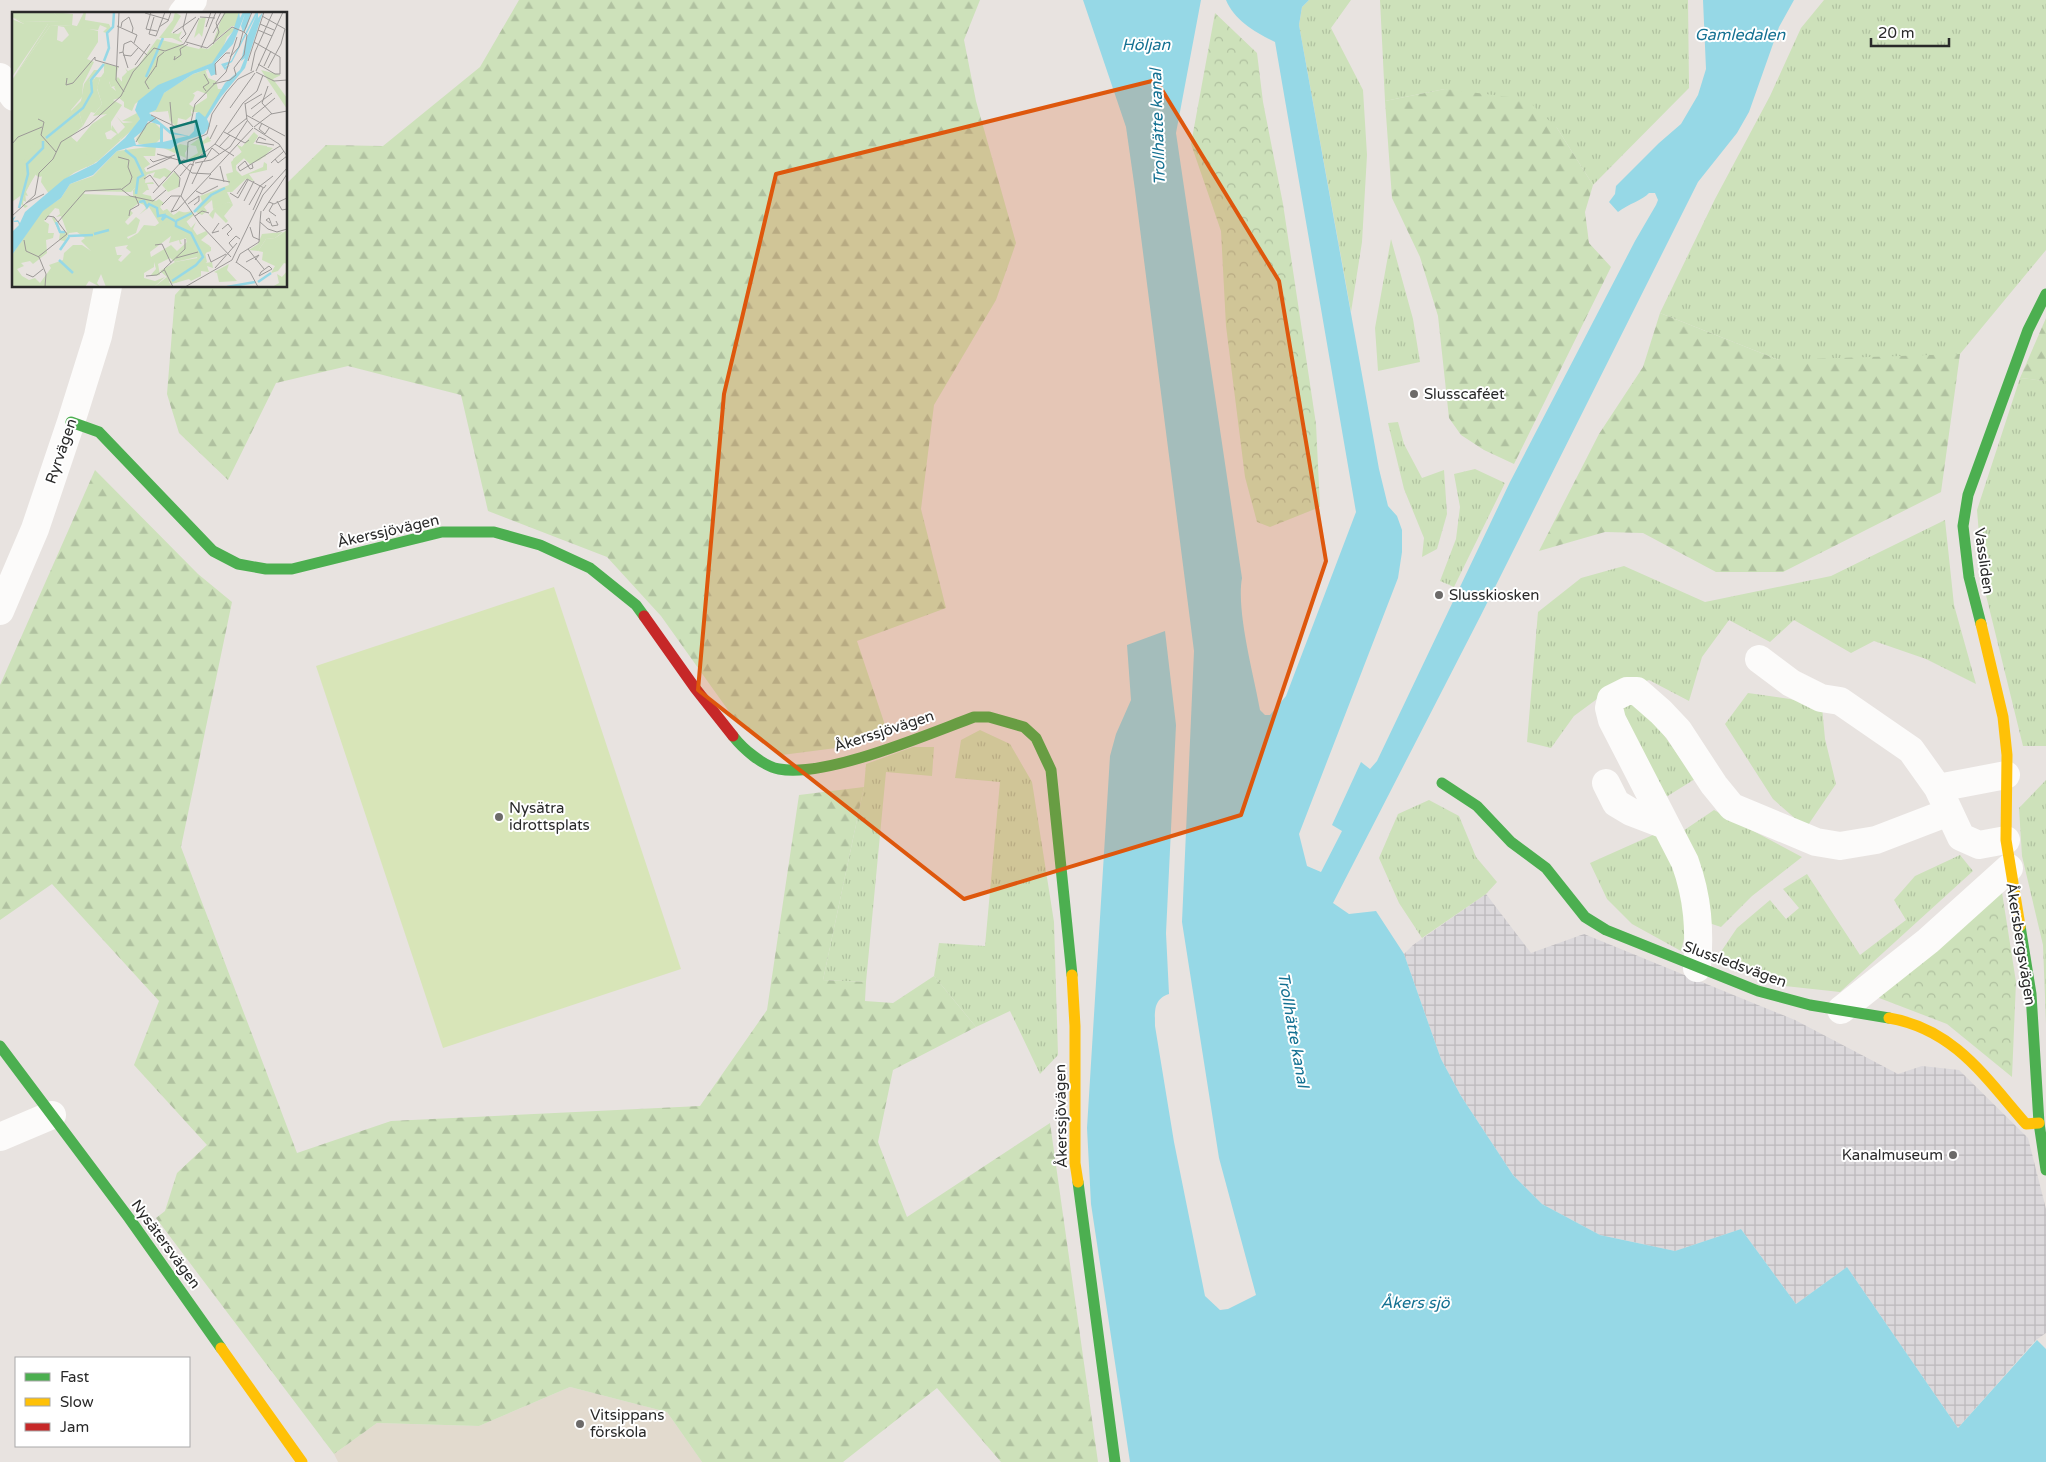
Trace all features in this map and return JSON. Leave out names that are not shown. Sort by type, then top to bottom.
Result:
[{"type":"street","points":[[184,12],[193,0]]},
{"type":"street","points":[[0,77],[12,94]]},
{"type":"street","name":"Ryrvägen","points":[[0,610],[35,529],[71,422],[98,336],[108,288]]},
{"type":"street","name":"Vassliden","points":[[2007,765],[2002,718],[1969,577],[1965,550],[1964,512],[1981,458],[2024,340],[2046,294]]},
{"type":"street","name":"Åkerssjövägen","points":[[71,422],[99,432],[160,498],[213,551],[238,564],[266,569],[292,569],[442,532],[494,532],[540,545],[590,568],[636,605],[695,688],[737,741],[766,764],[778,769],[799,771],[862,757],[974,717],[989,717],[1024,727],[1036,738],[1050,770],[1070,944],[1075,1026],[1075,1162],[1115,1462]]},
{"type":"street","points":[[1759,658],[1798,687],[1821,698],[1840,701],[1911,750],[1944,800],[1961,837],[1979,845],[2006,840]]},
{"type":"street","points":[[1697,968],[1700,933],[1693,883],[1685,862],[1612,720],[1609,708],[1611,700],[1627,691],[1637,691],[1661,712],[1678,730],[1714,786],[1732,806],[1816,842],[1840,846],[1876,840],[2007,765]]},
{"type":"street","name":"Åkersbergsvägen","points":[[2007,765],[2006,840],[2009,868],[2031,994],[2039,1123],[2046,1170]]},
{"type":"street","name":"Slussledsvägen","points":[[1442,783],[1477,806],[1511,842],[1546,868],[1586,916],[1606,930],[1758,991],[1841,1010],[1905,1021],[1930,1030],[1950,1042],[1969,1059],[2026,1124],[2039,1123]]},
{"type":"street","points":[[1606,783],[1616,803],[1631,812],[1665,825]]},
{"type":"street","name":"Åkersbergsvägen","points":[[1841,1010],[1928,941],[2009,868]]},
{"type":"street","name":"Nysätersvägen","points":[[0,1046],[129,1218],[302,1462]]},
{"type":"street","points":[[0,1137],[52,1115]]},
{"type":"highlighted area","points":[[1156,80],[1279,281],[1326,561],[1241,815],[964,899],[698,690],[724,394],[776,174]]},
{"type":"shaded area","points":[[1486,894],[1531,953],[1584,934],[1795,1020],[1898,1074],[1922,1066],[1959,1070],[2028,1138],[2046,1209],[2046,1333],[2036,1340],[1958,1428],[1847,1267],[1796,1304],[1741,1229],[1675,1251],[1600,1235],[1542,1204],[1513,1175],[1461,1096],[1441,1059],[1404,954],[1413,945]]},
{"type":"shaded area","name":"Vitsippans förskola","points":[[570,1387],[667,1412],[702,1462],[338,1462],[334,1454],[377,1423],[479,1426]]},
{"type":"green space","points":[[519,0],[980,0],[964,40],[976,101],[1016,243],[996,300],[934,405],[921,509],[946,608],[857,641],[887,731],[836,748],[782,755],[733,717],[661,616],[607,557],[488,511],[461,395],[348,366],[276,383],[228,480],[179,433],[167,394],[175,295],[181,288],[288,288],[288,182],[326,145],[383,146],[480,67]]},
{"type":"green space","points":[[1309,0],[1351,0],[1331,28],[1363,90],[1367,155],[1362,242],[1351,312],[1299,25],[1302,7]]},
{"type":"green space","points":[[1380,0],[1688,0],[1689,88],[1593,185],[1557,128],[1445,89],[1385,101]]},
{"type":"green space","points":[[1824,0],[2046,0],[2046,250],[1960,354],[1889,382],[1779,360],[1660,313],[1715,199],[1770,96],[1801,28]]},
{"type":"green space","points":[[1215,13],[1257,53],[1263,102],[1283,204],[1316,424],[1320,507],[1270,527],[1257,522],[1245,477],[1226,326],[1221,231],[1191,144]]},
{"type":"green space","points":[[1445,89],[1526,99],[1557,128],[1593,185],[1585,212],[1589,243],[1611,267],[1514,464],[1484,450],[1461,435],[1449,418],[1438,316],[1420,257],[1392,198],[1385,101]]},
{"type":"green space","points":[[1391,239],[1413,319],[1420,362],[1378,371],[1375,328]]},
{"type":"green space","points":[[1660,313],[1779,360],[1960,354],[1941,492],[1783,572],[1716,572],[1643,533],[1605,532],[1539,551],[1599,434],[1643,367]]},
{"type":"green space","points":[[2046,318],[2046,381],[2020,378]]},
{"type":"green space","points":[[2020,378],[2046,381],[2046,746],[2023,746],[1983,583],[1977,510]]},
{"type":"green space","points":[[1398,422],[1404,444],[1422,478],[1444,470],[1447,514],[1437,549],[1422,557],[1424,538],[1404,489],[1388,423]]},
{"type":"green space","points":[[1475,469],[1505,483],[1454,587],[1440,581],[1456,539],[1460,507],[1454,474]]},
{"type":"green space","points":[[95,470],[198,574],[232,602],[181,847],[297,1153],[391,1121],[700,1106],[767,1010],[799,795],[864,787],[823,980],[866,982],[865,1001],[893,1003],[934,976],[976,1027],[893,1070],[878,1142],[907,1217],[1050,1123],[1098,1462],[1001,1462],[937,1388],[843,1462],[702,1462],[667,1412],[570,1387],[479,1426],[377,1423],[334,1454],[156,1218],[165,1211],[177,1173],[207,1145],[134,1065],[159,1001],[52,884],[0,920],[0,685]]},
{"type":"green space","points":[[1945,520],[1954,605],[1976,684],[1926,659],[1874,641],[1851,653],[1794,620],[1770,642],[1729,620],[1702,657],[1689,701],[1649,680],[1597,699],[1574,716],[1551,748],[1527,742],[1538,612],[1581,578],[1624,566],[1705,602],[1831,576]]},
{"type":"green space","name":"Nysätra idrottsplats","points":[[554,587],[681,969],[443,1048],[316,666]]},
{"type":"green space","points":[[1748,693],[1790,699],[1822,707],[1825,739],[1836,784],[1806,828],[1773,799],[1725,724]]},
{"type":"green space","points":[[1635,701],[1649,714],[1695,779],[1666,797],[1616,707]]},
{"type":"green space","points":[[980,730],[1010,744],[1032,782],[1054,922],[1058,1055],[1040,1074],[1010,1011],[976,1027],[934,976],[939,943],[985,946],[1000,782],[955,778],[961,740]]},
{"type":"green space","points":[[913,747],[934,747],[932,776],[886,772],[866,982],[823,980],[864,787],[866,764]]},
{"type":"green space","points":[[2046,780],[2046,1024],[2043,945],[2022,856],[2019,808]]},
{"type":"green space","points":[[1429,800],[1459,816],[1476,857],[1497,882],[1486,894],[1422,938],[1399,903],[1379,858],[1398,814]]},
{"type":"green space","points":[[1714,810],[1802,857],[1752,896],[1721,927],[1706,922],[1680,833]]},
{"type":"green space","points":[[1655,834],[1687,886],[1688,922],[1681,951],[1632,924],[1607,899],[1590,863]]},
{"type":"green space","points":[[1960,855],[1973,871],[1840,992],[1775,985],[1714,962],[1737,928],[1770,900],[1786,919],[1799,908],[1783,889],[1807,874],[1860,955],[1906,920],[1894,900],[1915,876]]},
{"type":"green space","points":[[2001,886],[2016,982],[2012,1077],[1947,1024],[1874,996]]},
{"type":"water","name":"Åkers sjö","points":[[1083,0],[1201,0],[1176,133],[1242,578],[1241,608],[1246,644],[1260,710],[1265,715],[1270,715],[1286,696],[1356,512],[1275,42],[1253,30],[1240,20],[1226,0],[1309,0],[1302,7],[1299,25],[1379,469],[1388,506],[1397,516],[1402,530],[1402,552],[1398,578],[1299,834],[1307,866],[1321,872],[1342,831],[1332,825],[1361,762],[1370,769],[1377,761],[1510,482],[1635,241],[1656,205],[1658,200],[1655,193],[1649,193],[1618,212],[1609,202],[1615,194],[1616,186],[1681,124],[1698,95],[1706,69],[1703,0],[1794,0],[1779,27],[1749,112],[1737,133],[1698,182],[1480,617],[1333,903],[1349,914],[1376,911],[1404,954],[1441,1059],[1461,1096],[1513,1175],[1542,1204],[1600,1235],[1675,1251],[1741,1229],[1796,1304],[1847,1267],[1958,1428],[2037,1340],[2046,1349],[2046,1462],[1130,1462],[1091,1204],[1087,1128],[1110,756],[1116,734],[1131,700],[1127,645],[1165,631],[1176,725],[1166,933],[1169,994],[1160,999],[1156,1007],[1155,1026],[1174,1142],[1205,1296],[1220,1310],[1228,1309],[1256,1295],[1219,1158],[1182,922],[1194,651],[1135,190],[1126,127]]},
{"type":"traffic: fast","points":[[1981,624],[1969,577],[1963,526],[1968,495],[2028,330],[2046,294]]},
{"type":"traffic: fast","points":[[71,422],[99,432],[213,551],[238,564],[266,569],[292,569],[442,532],[494,532],[540,545],[590,568],[636,605],[644,616]]},
{"type":"traffic: fast","points":[[733,736],[760,761],[779,769],[799,770],[823,767],[877,753],[974,717],[989,717],[1024,727],[1036,738],[1051,770],[1072,975]]},
{"type":"traffic: fast","points":[[1442,783],[1477,806],[1511,842],[1546,868],[1585,917],[1606,930],[1758,991],[1810,1005],[1889,1018]]},
{"type":"traffic: fast","points":[[2020,926],[2031,994],[2039,1123],[2046,1170]]},
{"type":"traffic: fast","points":[[0,1046],[129,1218],[221,1348]]},
{"type":"traffic: fast","points":[[1078,1182],[1115,1462]]},
{"type":"traffic: slow","points":[[1981,624],[2003,717],[2007,755],[2006,840],[2020,926]]},
{"type":"traffic: slow","points":[[1072,975],[1075,1026],[1075,1163],[1078,1182]]},
{"type":"traffic: slow","points":[[1889,1018],[1912,1024],[1950,1044],[1982,1073],[2026,1124],[2039,1123]]},
{"type":"traffic: slow","points":[[221,1348],[302,1462]]},
{"type":"traffic: jam","points":[[644,616],[695,688],[733,736]]},
{"type":"place","name":"Slusscaféet","points":[[1414,394]]},
{"type":"place","name":"Slusskiosken","points":[[1439,595]]},
{"type":"place","name":"Nysätra idrottsplats","points":[[499,817]]},
{"type":"place","name":"Kanalmuseum","points":[[1953,1155]]},
{"type":"place","name":"Vitsippans förskola","points":[[580,1424]]},
{"type":"water label","name":"Gamledalen","points":[[1740,35]]},
{"type":"water label","name":"Höljan","points":[[1146,45]]},
{"type":"water label","name":"Trollhätte kanal","points":[[1158,127]]},
{"type":"water label","name":"Trollhätte kanal","points":[[1293,1030]]}]
